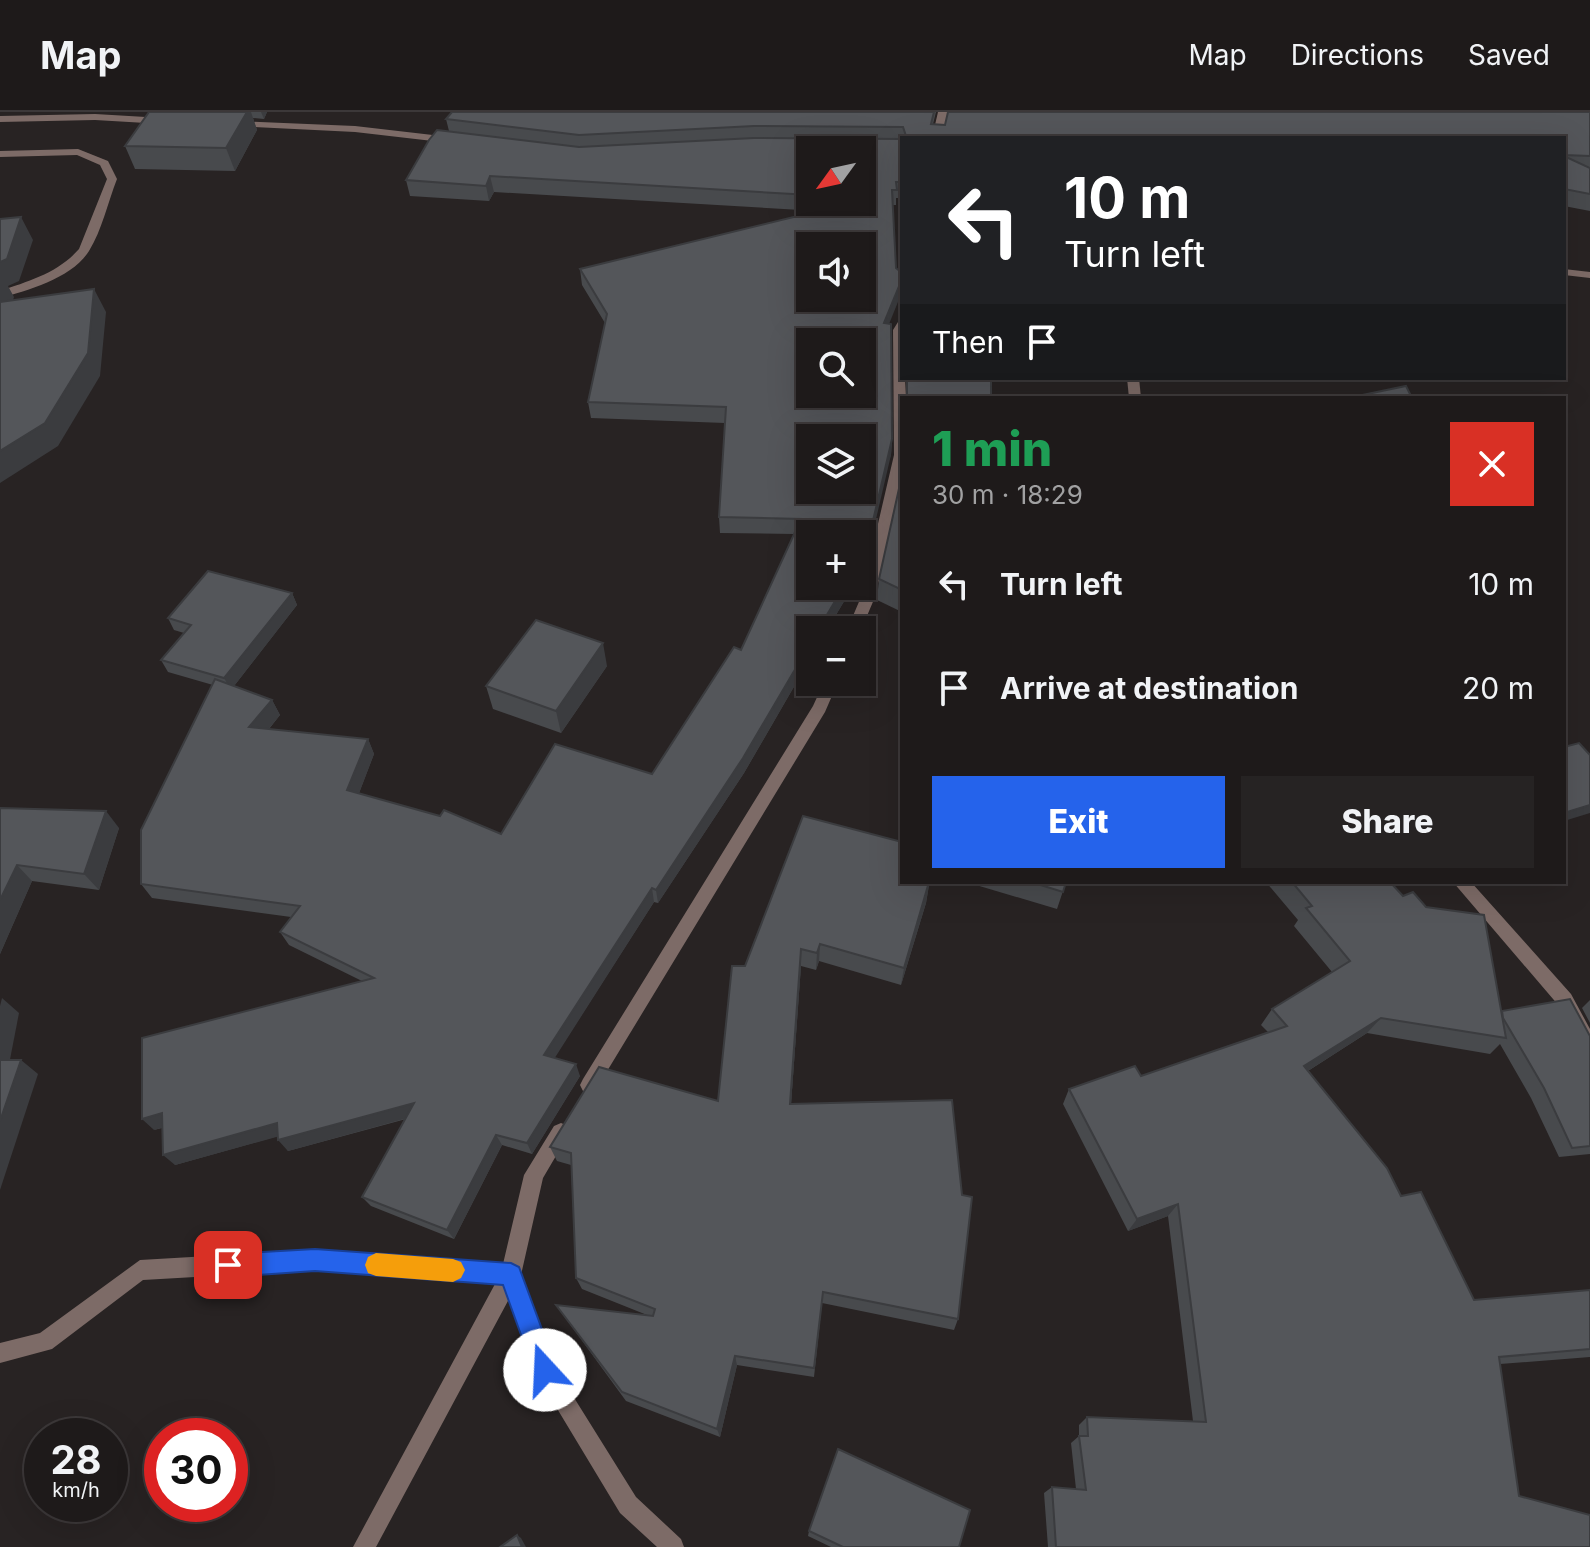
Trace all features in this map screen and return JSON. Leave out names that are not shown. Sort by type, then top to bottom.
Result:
[{"type":"street","points":[[937,136],[943,112]]},
{"type":"street","points":[[0,119],[99,115],[172,121]]},
{"type":"street","points":[[218,123],[358,125],[461,141]]},
{"type":"street","points":[[0,154],[78,152],[104,163],[112,179],[78,259],[64,269],[0,295]]},
{"type":"street","points":[[1566,272],[1590,275]]},
{"type":"street","points":[[860,616],[868,597],[900,455],[900,328]]},
{"type":"street","points":[[583,1095],[812,721],[824,696]]},
{"type":"street","points":[[1463,884],[1565,1000],[1590,1047]]},
{"type":"street","points":[[364,1547],[511,1275],[534,1175],[567,1122]]},
{"type":"street","points":[[0,1353],[45,1342],[140,1270],[315,1260],[511,1275]]},
{"type":"street","points":[[511,1275],[545,1370],[628,1505],[673,1547]]},
{"type":"building","points":[[149,112],[247,112],[226,148],[125,146]]},
{"type":"building","points":[[452,112],[934,112],[931,124],[945,125],[948,112],[1590,112],[1590,156],[1566,155],[1566,136],[906,136],[903,127],[754,126],[579,135],[446,119]]},
{"type":"building","points":[[437,130],[579,147],[796,138],[796,194],[490,176],[486,186],[406,180]]},
{"type":"building","points":[[876,139],[900,139],[900,182],[896,182],[897,190],[892,190],[896,268],[900,271],[900,284],[884,323],[891,324],[892,439],[873,520],[719,517],[726,407],[588,402],[607,314],[580,269],[798,216],[876,216]]},
{"type":"building","points":[[1566,157],[1590,168],[1590,194],[1566,189]]},
{"type":"building","points":[[21,217],[7,259],[0,262],[0,219]]},
{"type":"building","points":[[94,289],[88,353],[45,423],[0,451],[0,302]]},
{"type":"building","points":[[907,380],[991,380],[991,396],[907,396]]},
{"type":"building","points":[[1406,386],[1411,396],[1358,396]]},
{"type":"building","points":[[900,484],[900,589],[879,579]]},
{"type":"building","points":[[796,530],[796,600],[836,600],[826,616],[796,616],[796,668],[743,758],[656,890],[652,888],[544,1055],[576,1064],[527,1143],[496,1135],[447,1230],[362,1197],[414,1103],[278,1140],[277,1123],[163,1155],[162,1113],[142,1119],[142,1038],[374,978],[280,932],[300,906],[141,884],[141,830],[215,679],[272,700],[249,727],[368,739],[347,790],[440,816],[444,810],[501,834],[555,744],[652,774],[734,647],[741,650]]},
{"type":"building","points":[[208,571],[292,593],[224,678],[161,660],[191,625],[168,618]]},
{"type":"building","points":[[536,620],[603,643],[556,711],[486,686]]},
{"type":"building","points":[[1579,743],[1590,755],[1590,805],[1566,812],[1566,746]]},
{"type":"building","points":[[0,808],[106,811],[84,874],[17,865],[0,900]]},
{"type":"building","points":[[803,816],[900,841],[900,884],[928,884],[904,968],[820,944],[817,953],[801,949],[790,1104],[952,1100],[962,1195],[972,1197],[958,1319],[823,1292],[814,1368],[735,1356],[717,1429],[622,1392],[556,1305],[653,1316],[655,1309],[576,1278],[571,1153],[550,1147],[599,1067],[718,1101],[732,966],[745,966]]},
{"type":"building","points":[[1037,884],[1065,884],[1063,892]]},
{"type":"building","points":[[1294,884],[1392,884],[1403,896],[1413,892],[1426,907],[1484,915],[1506,1038],[1381,1018],[1304,1066],[1387,1168],[1401,1196],[1421,1192],[1474,1300],[1590,1290],[1590,1349],[1499,1357],[1519,1496],[1590,1515],[1590,1547],[1056,1547],[1052,1487],[1086,1490],[1079,1436],[1088,1436],[1087,1417],[1206,1422],[1178,1204],[1137,1219],[1069,1089],[1135,1066],[1141,1076],[1287,1026],[1272,1009],[1350,961],[1306,908],[1312,906]]},
{"type":"building","points":[[1570,999],[1590,1036],[1590,1146],[1572,1148],[1502,1011]]},
{"type":"building","points":[[0,1060],[21,1060],[0,1121]]},
{"type":"building","points":[[838,1449],[970,1510],[959,1547],[843,1547],[809,1531]]},
{"type":"building","points":[[517,1535],[522,1547],[500,1547]]},
{"type":"slow traffic","points":[[376,1265],[453,1270]]},
{"type":"route","points":[[228,1265],[315,1260],[511,1275],[545,1370]]}]
